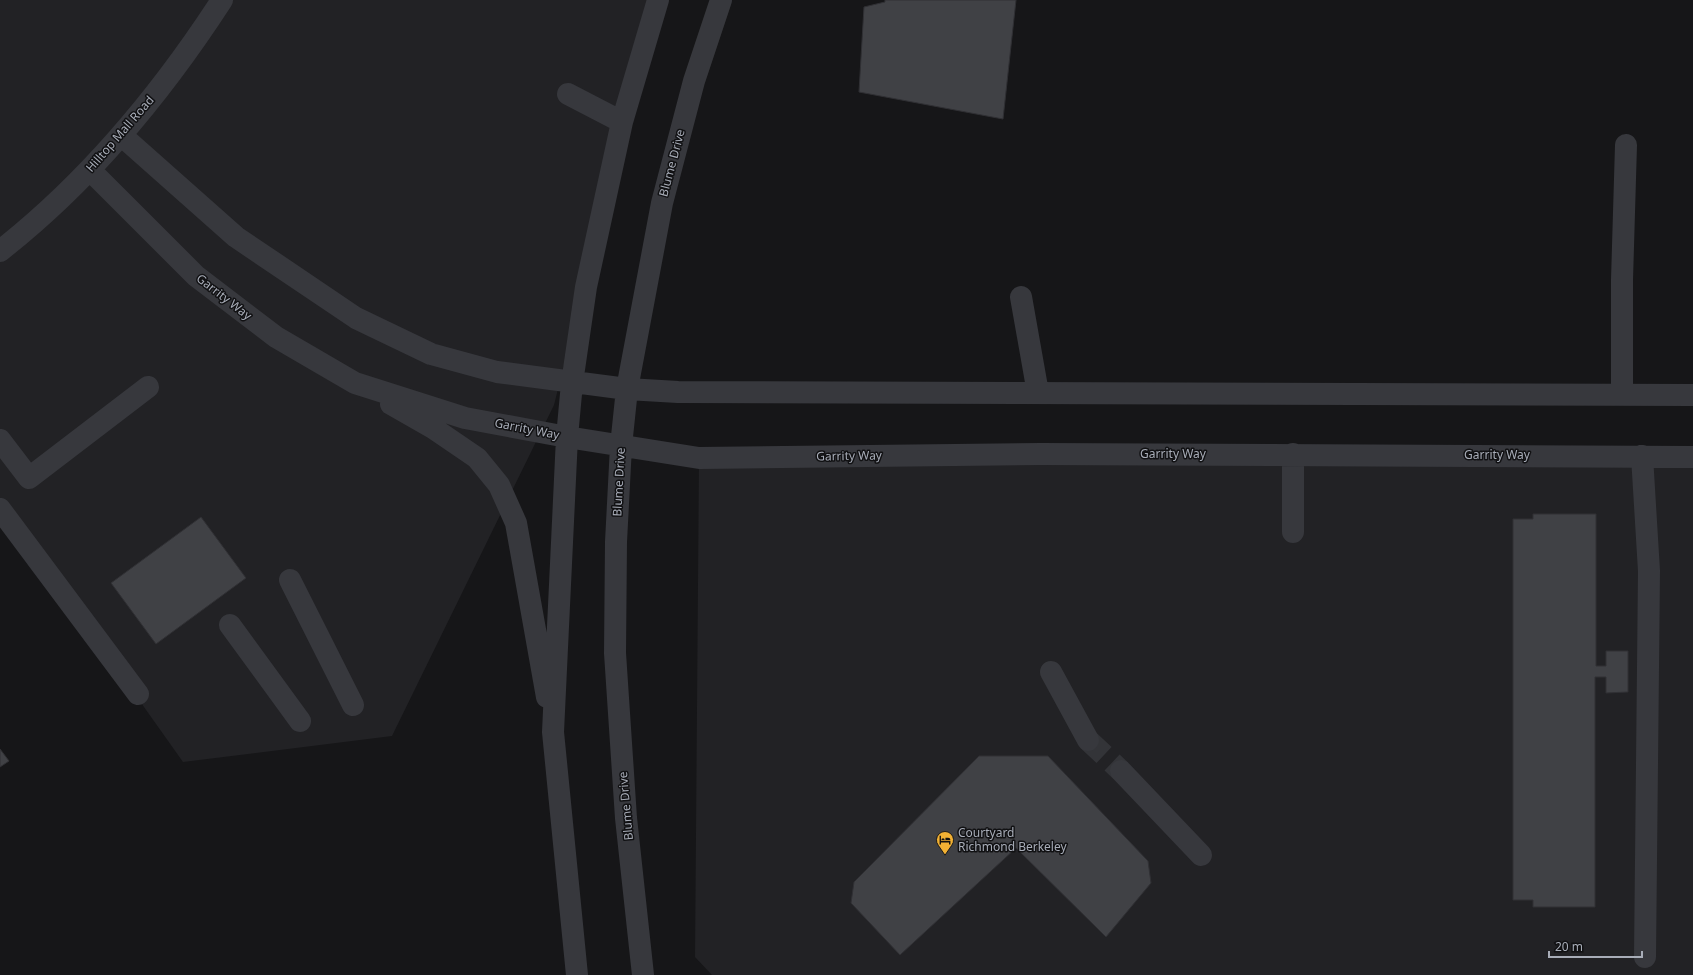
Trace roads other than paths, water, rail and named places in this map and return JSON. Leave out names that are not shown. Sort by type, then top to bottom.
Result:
[{"type":"street","name":"Hilltop Mall Road","points":[[0,251],[53,206],[90,170],[121,135],[165,80],[222,0]]},
{"type":"street","points":[[553,732],[567,437],[572,383],[586,287],[622,122],[658,0]]},
{"type":"street","name":"Blume Drive","points":[[643,975],[626,818],[615,653],[616,542],[621,446],[627,389],[662,203],[694,81],[721,0]]},
{"type":"street","points":[[568,94],[622,122]]},
{"type":"street","points":[[121,135],[236,237],[356,318],[431,354],[496,372],[572,383],[627,389],[678,392],[1693,395]]},
{"type":"street","points":[[1622,394],[1622,280],[1626,145]]},
{"type":"street","name":"Garrity Way","points":[[90,170],[196,276],[276,337],[355,383],[465,418],[567,437],[699,458],[1041,454],[1693,457]]},
{"type":"street","points":[[1021,297],[1038,393]]},
{"type":"street","points":[[355,383],[433,428],[477,458],[499,485],[516,524],[553,732],[577,975]]},
{"type":"street","points":[[0,440],[28,478],[148,387]]},
{"type":"street","points":[[1293,454],[1293,532]]},
{"type":"street","points":[[1642,456],[1649,571],[1645,956]]},
{"type":"street","points":[[0,509],[138,694]]},
{"type":"street","points":[[290,580],[353,705]]},
{"type":"street","points":[[230,625],[300,721]]},
{"type":"street","points":[[1051,672],[1088,740]]},
{"type":"street","points":[[1121,771],[1202,855]]},
{"type":"tunnel","points":[[1088,740],[1121,771]]},
{"type":"place","name":"Courtyard Richmond Berkeley","points":[[945,855]]}]
